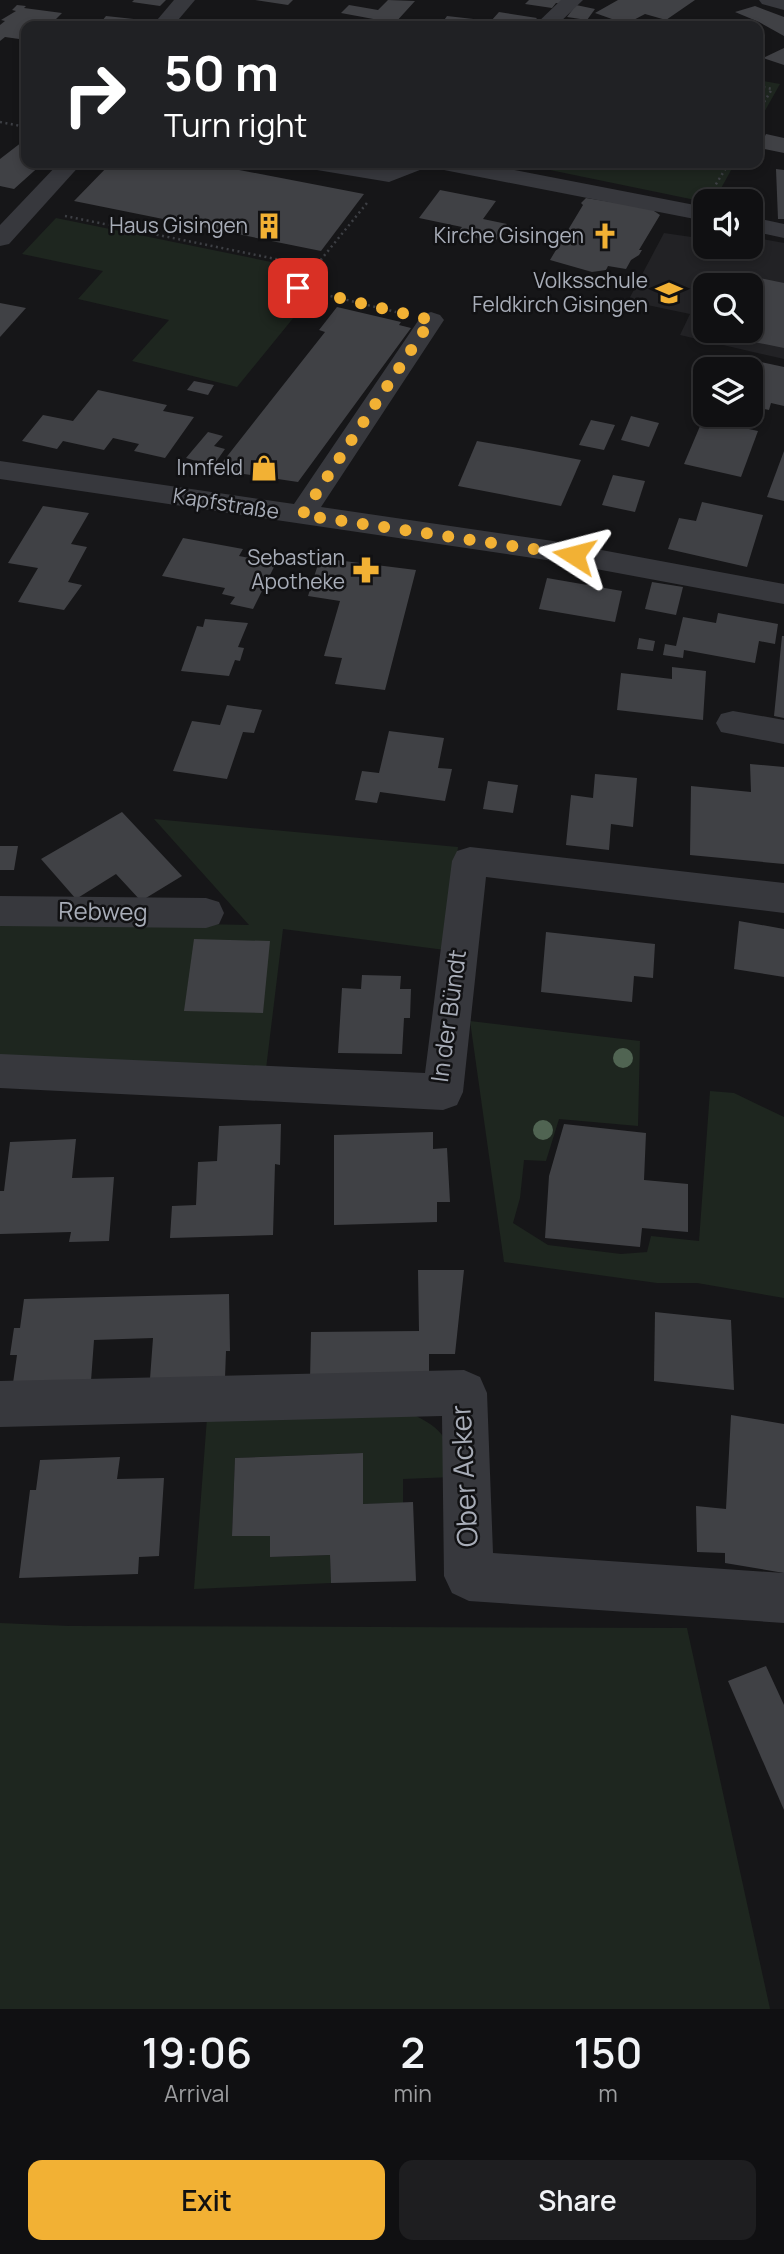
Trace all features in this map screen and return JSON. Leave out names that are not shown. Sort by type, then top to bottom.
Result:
[{"type":"street","points":[[166,21],[185,0]]},
{"type":"street","points":[[550,21],[573,0]]},
{"type":"street","points":[[769,0],[784,4]]},
{"type":"street","points":[[0,239],[66,168]]},
{"type":"street","points":[[347,168],[389,175],[405,168]]},
{"type":"street","points":[[470,168],[693,212]]},
{"type":"street","points":[[0,202],[29,209]]},
{"type":"street","points":[[763,227],[784,231]]},
{"type":"street","points":[[302,515],[431,320]]},
{"type":"street","name":"Kapfstraße","points":[[0,470],[302,515],[381,515],[563,553],[784,594]]},
{"type":"street","points":[[733,723],[784,732]]},
{"type":"street","name":"In der Bündt","points":[[0,1071],[443,1092],[470,861],[784,898]]},
{"type":"street","name":"Rebweg","points":[[0,911],[206,913]]},
{"type":"street","name":"Ober Acker","points":[[0,1404],[464,1393],[469,1576],[784,1598]]},
{"type":"path","points":[[763,87],[772,89],[763,104]]},
{"type":"path","points":[[0,121],[21,126]]},
{"type":"path","points":[[389,175],[298,288],[431,320]]},
{"type":"path","points":[[29,209],[315,267]]},
{"type":"shaded area","points":[[763,81],[780,84],[763,114]]},
{"type":"shaded area","points":[[732,168],[721,189],[693,189],[693,200],[550,170]]},
{"type":"shaded area","points":[[56,218],[306,269],[291,289],[312,295],[237,387],[132,361],[169,320],[78,299],[103,271],[22,254]]},
{"type":"shaded area","name":"Volksschule Feldkirch Gisingen","points":[[664,233],[693,237],[693,259],[763,259],[763,239],[784,243],[784,359],[715,343],[763,343],[763,273],[693,273],[693,338],[680,335],[690,314],[628,301]]},
{"type":"shaded area","points":[[154,819],[458,847],[445,950],[283,929],[266,1069],[0,1060],[0,920],[249,925]]},
{"type":"shaded area","points":[[470,1021],[640,1041],[638,1126],[559,1119],[546,1161],[524,1160],[520,1198],[513,1223],[548,1245],[621,1254],[647,1252],[651,1236],[699,1241],[710,1091],[734,1093],[784,1117],[784,1298],[697,1283],[657,1283],[504,1262]]},
{"type":"shaded area","points":[[410,1413],[432,1425],[444,1437],[453,1477],[403,1479],[403,1503],[363,1504],[362,1453],[235,1458],[232,1536],[270,1536],[271,1557],[330,1555],[331,1583],[194,1589],[207,1418]]},
{"type":"shaded area","points":[[0,1623],[69,1626],[687,1628],[770,2009],[0,2009]]},
{"type":"building","points":[[166,0],[160,6],[132,2]]},
{"type":"building","points":[[255,0],[293,0],[288,5]]},
{"type":"building","points":[[388,0],[415,1],[397,21],[341,13],[349,5],[378,10]]},
{"type":"building","points":[[529,0],[568,0],[564,4],[556,3],[552,8],[525,4]]},
{"type":"building","points":[[618,0],[695,0],[666,20],[645,14],[632,21],[618,21],[595,13]]},
{"type":"building","points":[[17,5],[62,13],[54,21],[21,21],[21,39],[5,37],[0,41],[0,25],[5,21],[1,20],[16,11],[12,10]]},
{"type":"building","points":[[576,5],[595,9],[587,20],[567,17]]},
{"type":"building","points":[[755,6],[784,17],[784,36],[763,24],[763,21],[735,12]]},
{"type":"building","points":[[499,12],[537,18],[534,21],[491,21]]},
{"type":"building","points":[[106,16],[143,20],[142,21],[102,21]]},
{"type":"building","points":[[447,16],[491,21],[444,21]]},
{"type":"building","points":[[784,48],[784,65],[763,58]]},
{"type":"building","points":[[766,134],[784,138],[784,153],[763,149]]},
{"type":"building","points":[[21,143],[21,168],[37,168],[14,189],[0,186],[0,159]]},
{"type":"building","name":"Haus Gisingen","points":[[106,168],[229,168],[364,194],[321,251],[74,201]]},
{"type":"building","points":[[776,169],[784,170],[784,219],[778,219]]},
{"type":"building","points":[[440,190],[496,201],[483,219],[507,224],[495,242],[456,234],[462,227],[419,218]]},
{"type":"building","name":"Kirche Gisingen","points":[[586,198],[655,209],[660,215],[639,250],[642,250],[639,255],[631,260],[626,269],[608,266],[606,270],[592,272],[550,260]]},
{"type":"building","points":[[763,279],[784,283],[784,348],[759,343],[763,343]]},
{"type":"building","points":[[0,303],[26,308],[0,337]]},
{"type":"building","points":[[337,307],[401,322],[399,325],[411,328],[298,482],[230,472],[234,468],[221,464],[325,332],[319,330]]},
{"type":"building","points":[[763,363],[784,367],[784,406],[771,403],[769,410],[763,409]]},
{"type":"building","points":[[194,381],[214,385],[208,395],[187,390]]},
{"type":"building","points":[[98,390],[167,405],[163,411],[194,417],[165,458],[134,451],[139,444],[113,438],[104,450],[63,441],[57,449],[22,441],[43,415],[73,421]]},
{"type":"building","points":[[631,416],[659,423],[649,447],[621,440]]},
{"type":"building","points":[[591,420],[615,425],[604,450],[579,445]]},
{"type":"building","points":[[700,427],[740,427],[758,431],[741,477],[684,464]]},
{"type":"building","points":[[208,432],[223,436],[214,446],[225,449],[213,466],[186,458]]},
{"type":"building","points":[[477,441],[581,460],[561,506],[458,486]]},
{"type":"building","points":[[784,451],[784,501],[767,497]]},
{"type":"building","points":[[613,475],[645,481],[635,512],[602,505]]},
{"type":"building","points":[[702,502],[763,515],[747,567],[668,549],[679,518],[696,521]]},
{"type":"building","points":[[43,506],[89,513],[71,544],[87,547],[68,582],[82,585],[64,610],[18,602],[38,568],[8,563]]},
{"type":"building","points":[[183,538],[243,549],[239,556],[276,563],[253,609],[230,604],[235,597],[222,594],[225,588],[162,576]]},
{"type":"building","points":[[320,558],[416,570],[385,690],[335,684],[342,658],[324,656],[340,601],[308,596]]},
{"type":"building","points":[[547,578],[622,591],[615,622],[539,609]]},
{"type":"building","points":[[652,582],[683,587],[676,615],[645,609]]},
{"type":"building","points":[[718,613],[778,624],[775,644],[759,641],[755,663],[684,650],[683,658],[663,655],[665,644],[676,646],[683,617],[716,623]]},
{"type":"building","points":[[205,619],[248,623],[238,647],[244,648],[240,661],[235,660],[229,676],[181,671],[197,626],[203,627]]},
{"type":"building","points":[[784,636],[784,718],[774,716]]},
{"type":"building","points":[[639,638],[655,641],[653,651],[637,649]]},
{"type":"building","points":[[672,667],[706,671],[703,720],[617,710],[621,673],[672,679]]},
{"type":"building","points":[[227,705],[262,710],[254,733],[243,732],[227,779],[173,771],[192,721],[220,725]]},
{"type":"building","points":[[389,731],[444,738],[438,768],[452,769],[445,801],[380,792],[377,803],[355,800],[362,771],[379,773]]},
{"type":"building","points":[[750,764],[784,767],[784,864],[690,855],[691,786],[751,792]]},
{"type":"building","points":[[595,774],[637,778],[633,827],[611,824],[609,850],[566,845],[571,795],[593,798]]},
{"type":"building","points":[[488,781],[518,785],[513,813],[483,809]]},
{"type":"building","points":[[122,812],[182,876],[141,901],[116,874],[76,899],[41,859]]},
{"type":"building","points":[[0,846],[18,846],[14,870],[0,870]]},
{"type":"building","points":[[739,921],[784,929],[784,977],[734,969]]},
{"type":"building","points":[[546,932],[655,944],[653,978],[634,976],[632,1002],[541,992]]},
{"type":"building","points":[[194,939],[270,941],[263,1013],[184,1011]]},
{"type":"building","points":[[362,975],[401,976],[400,989],[411,989],[410,1018],[404,1018],[402,1054],[338,1053],[342,988],[361,989]]},
{"type":"building","points":[[281,1124],[280,1165],[275,1164],[273,1235],[170,1238],[172,1206],[196,1205],[198,1162],[217,1161],[219,1126]]},
{"type":"building","points":[[564,1124],[646,1133],[644,1180],[688,1184],[688,1232],[642,1228],[640,1247],[545,1238],[549,1176]]},
{"type":"building","points":[[433,1132],[433,1149],[447,1148],[450,1202],[437,1202],[437,1222],[334,1225],[334,1135]]},
{"type":"building","points":[[76,1139],[72,1178],[114,1177],[109,1241],[69,1242],[71,1232],[0,1234],[0,1191],[4,1191],[10,1142]]},
{"type":"building","points":[[418,1270],[464,1270],[455,1354],[429,1354],[429,1378],[310,1380],[311,1332],[419,1331]]},
{"type":"building","points":[[229,1294],[230,1351],[226,1351],[225,1378],[150,1379],[153,1338],[94,1340],[91,1381],[13,1383],[17,1355],[10,1355],[14,1328],[20,1328],[24,1299]]},
{"type":"building","points":[[655,1312],[731,1320],[734,1390],[654,1381]]},
{"type":"building","points":[[731,1415],[784,1424],[784,1573],[725,1563],[725,1553],[697,1552],[696,1506],[726,1509]]},
{"type":"building","points":[[363,1453],[363,1504],[413,1502],[416,1581],[331,1583],[330,1555],[270,1557],[270,1536],[232,1536],[235,1458]]},
{"type":"building","points":[[120,1457],[117,1479],[164,1478],[159,1556],[139,1557],[138,1574],[19,1578],[30,1490],[36,1490],[40,1460]]},
{"type":"building","points":[[766,1666],[784,1705],[784,1810],[728,1681]]},
{"type":"place","name":"Haus Gisingen","points":[[269,226]]},
{"type":"place","name":"Kirche Gisingen","points":[[605,236]]},
{"type":"place","name":"Volksschule Feldkirch Gisingen","points":[[669,293]]},
{"type":"place","name":"Innfeld","points":[[264,468]]},
{"type":"place","name":"Sebastian Apotheke","points":[[366,570]]},
{"type":"route","points":[[298,288],[431,320],[308,502],[302,515],[574,555]]}]
